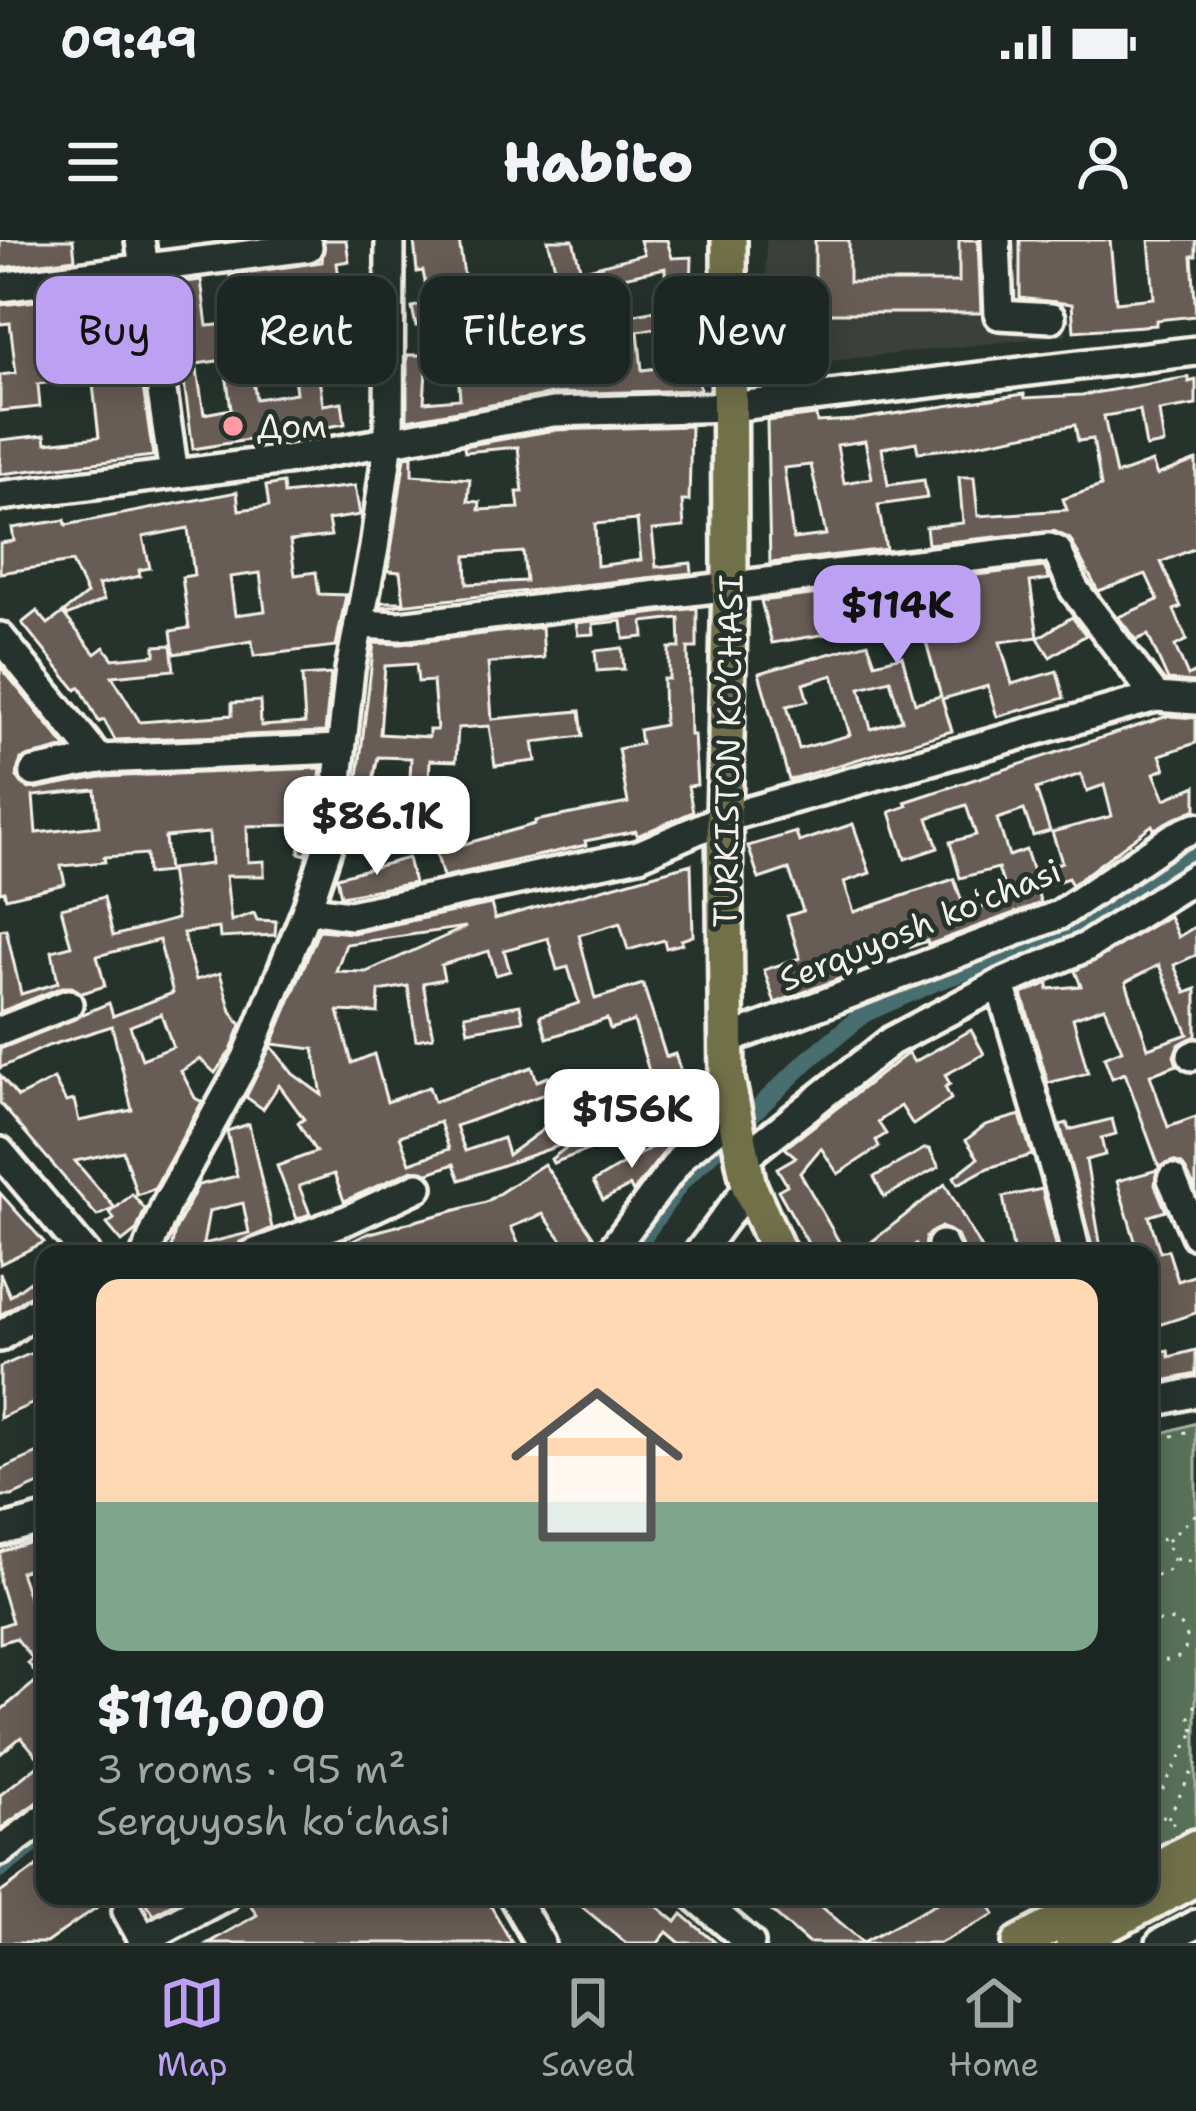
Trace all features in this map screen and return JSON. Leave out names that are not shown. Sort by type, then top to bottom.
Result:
[{"type":"main road","name":"TURKISTON KO’CHASI","points":[[729,240],[730,585],[724,818],[727,1079],[745,1173],[774,1245]]},
{"type":"main road","points":[[1158,1867],[1189,1841]]},
{"type":"main road","points":[[1158,1893],[1196,1878]]},
{"type":"main road","points":[[1020,1943],[1104,1915]]},
{"type":"main road","points":[[1073,1943],[1104,1915]]},
{"type":"street","points":[[154,1245],[166,1205],[247,1058],[332,834],[389,440],[390,240]]},
{"type":"street","points":[[996,240],[999,315],[1051,318]]},
{"type":"street","points":[[0,287],[142,253],[308,248]]},
{"type":"street","points":[[142,253],[174,474]]},
{"type":"street","points":[[0,496],[286,460],[553,412],[730,407],[1196,351]]},
{"type":"street","points":[[359,624],[399,626],[681,595],[730,585],[1049,548],[1057,551],[1097,623],[1156,697]]},
{"type":"street","points":[[0,637],[99,759]]},
{"type":"street","points":[[307,909],[350,915],[639,855],[724,818],[1156,697],[1196,700]]},
{"type":"street","points":[[34,772],[99,759],[341,749]]},
{"type":"street","name":"Serquyosh koʻchasi","points":[[727,1040],[1059,915],[1196,826]]},
{"type":"street","points":[[703,1245],[745,1173],[891,1041],[1000,984],[1086,947],[1196,877]]},
{"type":"street","points":[[1000,984],[1074,1245]]},
{"type":"street","points":[[0,1030],[68,1004]]},
{"type":"street","points":[[616,1245],[684,1154],[732,1116]]},
{"type":"street","points":[[0,1152],[78,1245]]},
{"type":"street","points":[[1172,1179],[1196,1235]]},
{"type":"street","points":[[279,1245],[347,1220],[418,1186]]},
{"type":"street","points":[[0,1337],[36,1311]]},
{"type":"street","points":[[1158,1401],[1196,1392]]},
{"type":"street","points":[[0,1532],[36,1522]]},
{"type":"street","points":[[0,1851],[36,1825]]},
{"type":"street","points":[[127,1911],[144,1942],[209,1905]]},
{"type":"street","points":[[518,1905],[540,1943]]},
{"type":"street","points":[[705,1905],[749,1943]]},
{"type":"street","points":[[1161,1943],[1196,1924]]},
{"type":"path","points":[[1158,1441],[1196,1430]]},
{"type":"path","points":[[1166,1542],[1196,1514]]},
{"type":"path","points":[[1158,1540],[1166,1542]]},
{"type":"path","points":[[1166,1542],[1173,1559]]},
{"type":"path","points":[[1173,1559],[1196,1562]]},
{"type":"path","points":[[1158,1576],[1173,1559]]},
{"type":"path","points":[[1158,1622],[1174,1621],[1184,1629],[1188,1642],[1182,1654],[1169,1661],[1158,1658]]},
{"type":"path","points":[[1158,1796],[1195,1731],[1190,1718],[1196,1704]]},
{"type":"path","points":[[1168,1818],[1196,1764]]},
{"type":"path","points":[[1158,1814],[1189,1841]]},
{"type":"shaded area","points":[[766,240],[1061,240],[1066,335],[829,361],[829,276],[766,276]]},
{"type":"green space","points":[[1196,1423],[1196,1832],[1158,1852],[1158,1434]]},
{"type":"building","points":[[0,240],[73,240],[75,259],[0,268]]},
{"type":"building","points":[[324,240],[346,240],[349,261],[337,263],[339,276],[230,275],[322,262]]},
{"type":"building","points":[[414,240],[459,240],[464,276],[424,276],[423,271],[417,272]]},
{"type":"building","points":[[548,240],[573,240],[581,271],[644,254],[640,240],[667,240],[672,258],[692,257],[691,276],[665,276],[665,268],[628,276],[553,276],[557,275]]},
{"type":"building","points":[[815,240],[849,240],[849,282],[959,282],[959,240],[978,240],[981,313],[829,313],[829,276],[815,276]]},
{"type":"building","points":[[1020,240],[1110,240],[1116,302],[1154,298],[1149,240],[1196,240],[1196,256],[1192,256],[1196,316],[1156,320],[1156,325],[1074,331],[1072,304],[1020,298]]},
{"type":"building","points":[[201,280],[207,326],[217,325],[217,361],[196,364],[204,414],[231,409],[227,384],[254,384],[256,399],[296,393],[295,384],[320,384],[323,405],[342,402],[345,424],[193,449],[184,384],[193,384],[193,281]]},
{"type":"building","points":[[36,301],[40,407],[0,411],[0,375],[16,373],[10,323],[0,324],[0,305]]},
{"type":"building","points":[[420,305],[420,325],[416,326],[412,307]]},
{"type":"building","points":[[654,310],[654,328],[638,331],[642,370],[654,368],[654,384],[699,384],[700,390],[552,394],[407,420],[407,355],[420,355],[424,402],[460,399],[459,384],[630,384],[630,315]]},
{"type":"building","points":[[1189,377],[1189,382],[1196,380],[1196,405],[1159,411],[1164,444],[1146,447],[1140,410],[1104,416],[1116,475],[1152,462],[1157,475],[1196,460],[1196,548],[1161,562],[1181,607],[1174,610],[1187,640],[1175,646],[1188,676],[1196,672],[1196,682],[1168,680],[1148,635],[1136,640],[1118,617],[1158,600],[1146,574],[1098,591],[1070,539],[1054,531],[928,544],[926,527],[963,523],[959,477],[974,477],[978,516],[1067,510],[1063,499],[1101,486],[1093,439],[1078,441],[1075,425],[957,448],[918,452],[916,442],[882,448],[888,485],[924,480],[927,498],[878,505],[886,549],[770,563],[767,421],[816,415],[817,422],[854,420],[1024,394],[1025,398],[1082,395]],"holes":[[[865,441],[872,478],[844,483],[837,445]],[[811,465],[826,535],[793,539],[784,468]]]},
{"type":"building","points":[[93,384],[143,384],[153,456],[0,474],[0,440],[45,435],[46,443],[99,437]]},
{"type":"building","points":[[691,426],[689,501],[682,501],[684,527],[652,530],[656,567],[691,563],[692,573],[381,607],[382,602],[404,602],[400,572],[388,571],[405,457],[412,456],[412,475],[470,479],[468,501],[480,502],[479,510],[519,508],[517,492],[523,492],[518,447],[465,452],[464,446],[555,430]],"holes":[[[637,520],[641,560],[597,566],[595,524]],[[523,552],[526,581],[467,584],[466,556]]]},
{"type":"building","points":[[283,483],[284,494],[355,486],[360,515],[328,520],[331,536],[290,541],[295,575],[316,572],[319,594],[346,595],[336,646],[254,656],[252,641],[174,654],[171,631],[189,628],[182,577],[194,575],[188,528],[143,537],[150,568],[139,570],[140,576],[98,585],[104,600],[67,616],[64,612],[87,594],[72,562],[0,573],[0,543],[14,541],[12,528],[65,520],[66,525],[237,492],[239,510],[269,506],[266,486]],"holes":[[[260,573],[265,611],[235,615],[230,577]]]},
{"type":"building","points":[[1044,567],[1050,579],[1030,582],[1038,637],[1000,642],[1012,684],[1057,671],[1064,698],[997,717],[988,686],[942,699],[952,731],[789,780],[759,673],[868,643],[875,663],[902,656],[915,703],[941,696],[925,638],[916,640],[910,599],[863,605],[857,610],[863,628],[772,643],[761,601]],"holes":[[[961,595],[965,624],[938,628],[933,599]],[[833,675],[850,735],[799,749],[787,706],[808,701],[803,684]],[[890,680],[902,720],[871,729],[860,688]]]},
{"type":"building","points":[[697,608],[697,648],[688,648],[690,735],[694,735],[697,785],[688,786],[693,812],[637,836],[636,831],[585,841],[586,845],[443,877],[436,852],[535,821],[628,803],[618,749],[641,744],[639,730],[664,725],[663,679],[669,679],[669,648],[680,648],[679,618],[643,622],[644,637],[624,639],[622,621],[593,624],[594,634],[578,635],[576,623]]},
{"type":"building","points":[[37,611],[48,624],[63,613],[95,654],[104,647],[113,659],[155,655],[155,646],[171,645],[174,670],[112,676],[140,722],[232,715],[232,703],[260,701],[261,726],[305,723],[302,676],[331,674],[325,732],[115,740],[80,687],[76,690],[22,623]]},
{"type":"building","points":[[1072,617],[1086,635],[1050,657],[1038,638]]},
{"type":"building","points":[[542,627],[544,658],[488,663],[492,719],[580,711],[583,736],[533,742],[536,761],[495,766],[489,726],[458,728],[456,761],[430,760],[429,779],[410,778],[411,758],[378,757],[369,799],[386,798],[387,807],[424,803],[427,835],[412,837],[411,829],[351,835],[374,643]],"holes":[[[416,664],[418,682],[433,681],[437,730],[429,730],[429,737],[380,734],[385,666]]]},
{"type":"building","points":[[622,648],[624,669],[597,671],[595,651]]},
{"type":"building","points":[[0,666],[66,747],[21,759],[17,777],[29,789],[101,777],[321,768],[314,830],[306,855],[299,853],[305,825],[247,826],[248,862],[264,861],[264,876],[226,876],[231,921],[254,913],[257,920],[276,921],[275,935],[220,938],[219,928],[183,933],[196,980],[220,973],[231,1011],[241,1025],[215,1073],[200,1059],[181,1071],[202,1102],[154,1189],[137,1195],[123,1151],[75,1161],[115,1208],[97,1216],[0,1103],[0,1075],[18,1097],[54,1079],[66,1102],[74,1100],[79,1121],[132,1110],[112,1026],[48,1046],[0,1068],[0,1049],[109,1003],[113,1016],[173,993],[159,940],[97,956],[105,986],[82,993],[62,987],[0,1012],[0,930],[6,929],[21,994],[58,983],[52,951],[71,946],[61,908],[104,897],[113,936],[177,919],[170,869],[211,864],[209,833],[165,837],[168,872],[147,874],[146,854],[104,857],[105,862],[61,866],[65,884],[6,898],[0,892]],"holes":[[[95,790],[99,826],[36,833],[33,796]],[[161,1014],[173,1047],[142,1059],[130,1026]]]},
{"type":"building","points":[[1168,716],[1196,718],[1196,743],[1160,755],[1165,769],[1154,773],[1165,799],[1196,786],[1196,809],[1154,829],[1152,825],[1072,885],[1068,878],[1047,885],[1041,869],[1062,862],[1052,832],[1112,816],[1104,785],[1087,791],[1081,774],[1036,789],[1050,831],[1033,836],[1024,810],[997,819],[1009,856],[1026,850],[1033,872],[1039,870],[1040,887],[1036,888],[1041,903],[928,945],[927,941],[910,947],[904,931],[865,944],[869,955],[843,963],[847,976],[775,1003],[764,970],[800,958],[787,916],[803,911],[789,869],[759,879],[748,846],[796,832],[799,842],[853,824],[870,873],[844,882],[854,912],[954,879],[966,913],[1008,899],[998,868],[960,878],[950,842],[976,835],[966,805],[928,818],[938,848],[905,859],[890,812],[907,806],[905,802]]},
{"type":"building","points":[[408,858],[414,883],[341,896],[337,877]]},
{"type":"building","points":[[691,864],[693,936],[681,940],[682,944],[666,948],[664,940],[628,950],[620,923],[579,935],[595,999],[643,984],[666,1057],[675,1054],[681,1072],[652,1081],[634,1021],[610,1029],[607,1019],[547,1038],[540,1016],[579,1003],[568,967],[557,970],[548,938],[504,950],[510,971],[496,975],[489,951],[441,965],[444,979],[423,983],[433,1037],[416,1040],[408,986],[379,991],[378,1013],[338,1011],[352,1063],[374,1054],[387,1102],[429,1087],[434,1102],[532,1067],[537,1081],[548,1077],[553,1091],[456,1126],[465,1151],[503,1138],[508,1155],[552,1123],[546,1108],[629,1082],[639,1115],[664,1106],[670,1119],[553,1163],[551,1159],[578,1139],[460,1180],[454,1164],[429,1173],[412,1170],[344,1201],[334,1174],[299,1186],[310,1214],[297,1219],[277,1166],[316,1152],[298,1123],[304,1119],[279,1085],[263,1109],[246,1097],[271,1046],[293,1074],[322,1095],[314,1049],[272,1044],[319,930],[353,933],[491,904],[495,919]],"holes":[[[466,927],[366,972],[336,971],[346,944]],[[440,1122],[449,1149],[410,1163],[400,1136]]]},
{"type":"building","points":[[1169,916],[1178,937],[1196,926],[1196,955],[1174,965],[1186,993],[1196,989],[1196,1036],[1178,1045],[1177,1065],[1150,1075],[1168,1127],[1196,1117],[1196,1189],[1182,1164],[1173,1161],[1159,1167],[1125,1073],[1112,1078],[1104,1057],[1122,1050],[1104,1007],[1073,1018],[1088,1073],[1048,1083],[1022,994],[1048,983],[1048,989],[1081,986],[1075,971]],"holes":[[[1159,965],[1188,1034],[1148,1048],[1126,982]]]},
{"type":"building","points":[[520,1005],[523,1021],[468,1031],[465,1015]]},
{"type":"building","points":[[971,1030],[984,1054],[945,1075],[951,1099],[913,1125],[901,1106],[878,1122],[886,1134],[876,1140],[879,1147],[838,1174],[821,1148],[800,1173],[841,1245],[809,1245],[778,1190],[787,1185],[777,1168],[796,1157],[785,1148],[908,1053],[914,1062]]},
{"type":"building","points":[[1020,1115],[1032,1155],[988,1168],[958,1184],[954,1177],[978,1158],[966,1140],[985,1125]]},
{"type":"building","points":[[1112,1119],[1116,1134],[1101,1138],[1105,1155],[1086,1160],[1100,1245],[1092,1245],[1060,1125],[1067,1123],[1069,1130]]},
{"type":"building","points":[[249,1124],[272,1228],[239,1245],[172,1245],[198,1185],[237,1176],[227,1131]],"holes":[[[243,1203],[249,1233],[203,1244],[209,1211]]]},
{"type":"building","points":[[675,1133],[633,1192],[630,1186],[603,1200],[593,1182]]},
{"type":"building","points":[[929,1149],[939,1167],[884,1197],[874,1177]]},
{"type":"building","points":[[544,1164],[596,1241],[594,1245],[565,1245],[543,1214],[511,1227],[519,1245],[344,1245],[367,1234],[486,1202]]},
{"type":"building","points":[[1157,1170],[1155,1185],[1166,1211],[1149,1216],[1158,1245],[1136,1245],[1117,1181]]},
{"type":"building","points":[[945,1184],[979,1245],[961,1245],[957,1235],[941,1227],[926,1237],[926,1245],[867,1245]]},
{"type":"building","points":[[1042,1189],[1056,1245],[1012,1245],[1003,1197]]},
{"type":"building","points":[[0,1193],[44,1242],[0,1264]]},
{"type":"building","points":[[132,1194],[145,1209],[136,1231],[122,1242],[107,1224],[114,1219],[110,1213]]},
{"type":"building","points":[[1158,1245],[1160,1252],[1168,1250],[1178,1281],[1196,1275],[1196,1313],[1158,1325]]},
{"type":"building","points":[[0,1273],[10,1296],[36,1277],[36,1293],[0,1315]]},
{"type":"building","points":[[1168,1350],[1169,1357],[1196,1350],[1196,1374],[1158,1382],[1158,1352]]},
{"type":"building","points":[[36,1351],[36,1402],[0,1418],[0,1367]]},
{"type":"building","points":[[36,1454],[36,1485],[12,1496],[0,1496],[0,1470]]},
{"type":"building","points":[[36,1541],[36,1567],[20,1572],[31,1604],[36,1603],[36,1673],[28,1663],[33,1659],[16,1638],[0,1643],[0,1626],[12,1622],[0,1583],[0,1552]]},
{"type":"building","points":[[36,1681],[36,1755],[21,1737],[0,1754],[0,1711]]},
{"type":"building","points":[[36,1767],[36,1803],[0,1829],[0,1795]]},
{"type":"building","points":[[36,1867],[36,1905],[100,1905],[46,1943],[0,1943],[0,1893]]},
{"type":"building","points":[[147,1905],[170,1905],[153,1914]]},
{"type":"building","points":[[251,1905],[490,1905],[512,1943],[208,1943],[257,1915]]},
{"type":"building","points":[[580,1905],[656,1905],[676,1922],[682,1914],[716,1943],[680,1943],[667,1932],[658,1943],[626,1943]]},
{"type":"building","points":[[764,1905],[820,1905],[863,1942],[933,1905],[990,1905],[995,1914],[940,1943],[808,1943]]},
{"type":"waterway","points":[[637,1245],[681,1182],[808,1060],[865,1013],[935,982],[1067,935],[1196,855]]},
{"type":"waterway","points":[[0,1869],[36,1843]]},
{"type":"place","name":"Дом","points":[[233,426]]}]
